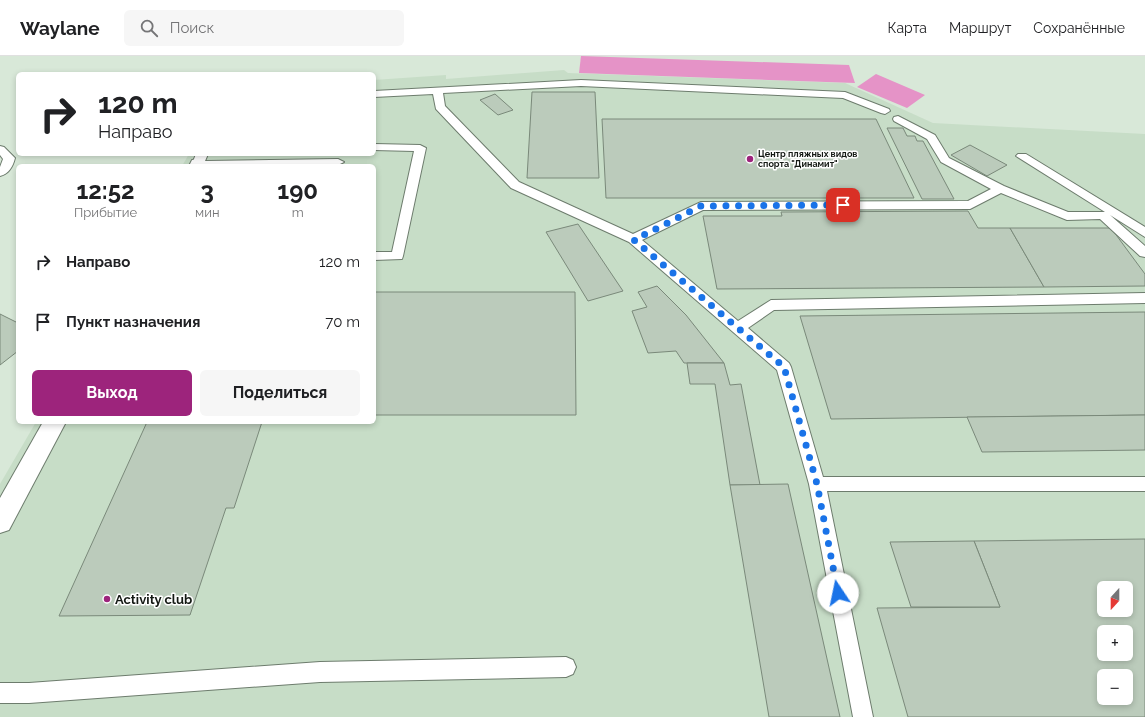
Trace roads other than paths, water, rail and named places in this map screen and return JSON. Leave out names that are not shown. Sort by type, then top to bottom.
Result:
[{"type":"street","points":[[0,522],[7,497],[54,424]]},
{"type":"lane","points":[[376,94],[581,83],[837,94],[845,95],[885,111]]},
{"type":"lane","points":[[438,90],[440,107],[515,185],[634,240],[784,367],[817,484],[862,717]]},
{"type":"lane","points":[[898,119],[931,137],[945,160],[1000,189],[1067,216],[1104,215],[1145,253]]},
{"type":"lane","points":[[376,147],[420,148],[397,256],[376,256]]},
{"type":"lane","points":[[0,149],[9,158],[7,166],[0,173]]},
{"type":"lane","points":[[1022,156],[1134,224],[1145,233]]},
{"type":"lane","points":[[199,161],[338,161]]},
{"type":"lane","points":[[634,240],[701,206],[970,205],[1000,189]]},
{"type":"lane","points":[[738,328],[771,304],[1145,298]]},
{"type":"lane","points":[[817,484],[1145,484]]},
{"type":"lane","points":[[0,693],[29,694],[320,672],[566,667]]},
{"type":"place","name":"Центр пляжных видов спорта \"Динамит\"","points":[[750,159]]},
{"type":"place","name":"Activity club","points":[[107,599]]}]
